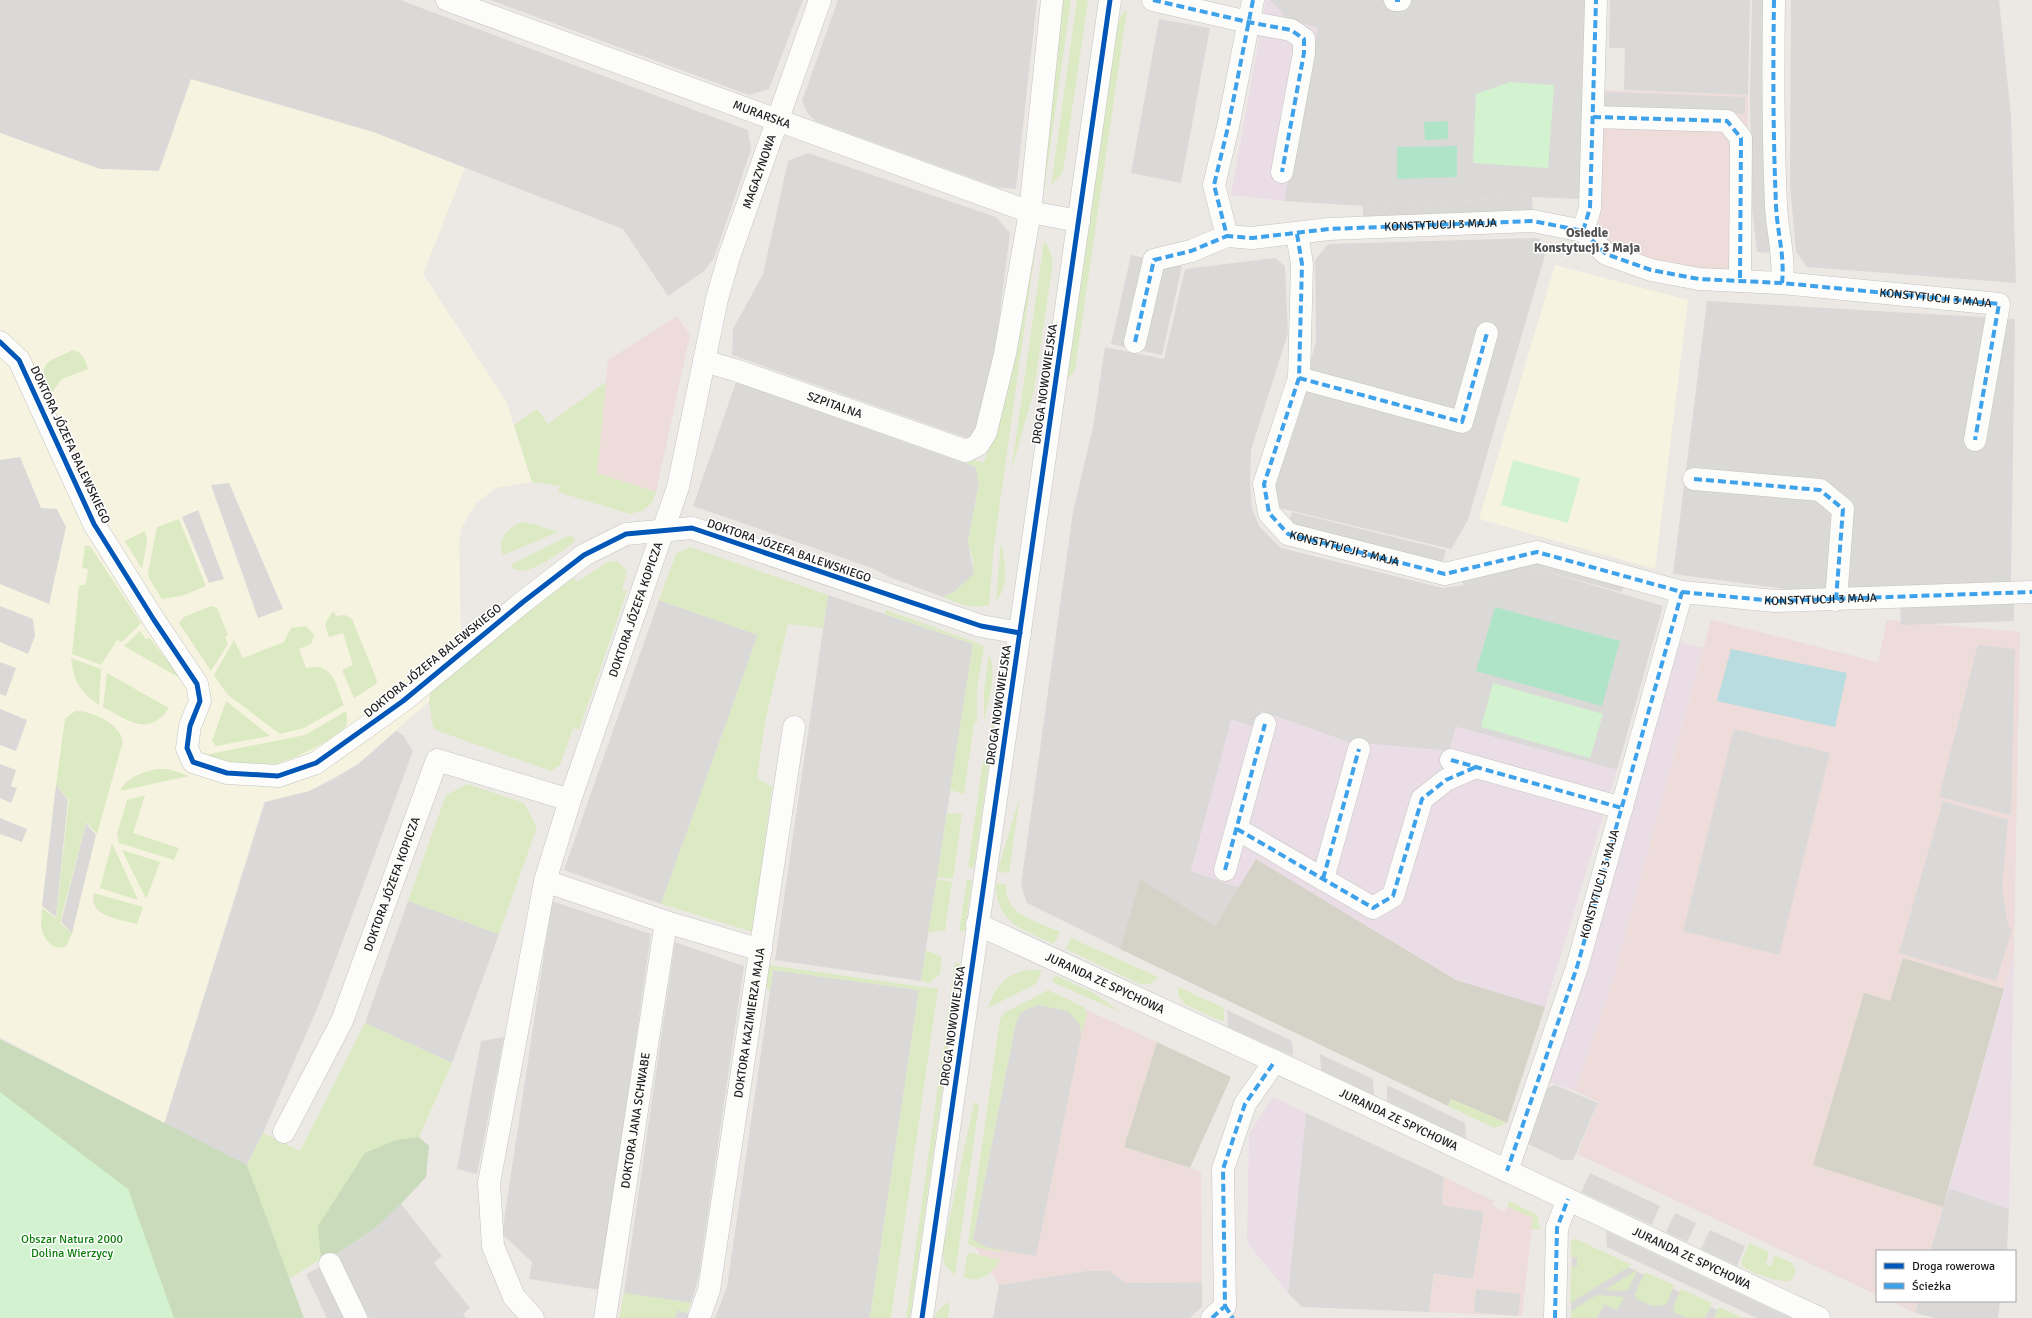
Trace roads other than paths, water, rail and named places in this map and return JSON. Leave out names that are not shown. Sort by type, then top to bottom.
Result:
[{"type":"street","name":"MURARSKA","points":[[448,0],[1030,212],[1079,221]]},
{"type":"street","name":"MAGAZYNOWA","points":[[717,299],[729,257],[758,172],[820,0]]},
{"type":"street","points":[[1030,212],[1052,0]]},
{"type":"street","name":"DROGA NOWOWIEJSKA","points":[[922,1318],[1110,0]]},
{"type":"street","points":[[1153,0],[1248,22],[1291,30],[1304,39],[1304,53],[1282,172]]},
{"type":"street","points":[[1227,236],[1214,185],[1228,127],[1253,0]]},
{"type":"street","points":[[1394,0],[1400,0]]},
{"type":"street","points":[[1583,231],[1590,208],[1596,0]]},
{"type":"street","points":[[1774,0],[1773,111],[1776,207],[1784,265],[1782,284]]},
{"type":"street","points":[[1593,117],[1727,121],[1741,138],[1740,281]]},
{"type":"street","name":"SZPITALNA","points":[[704,361],[738,371],[966,451],[978,445],[986,432],[992,414],[1005,354],[1030,212]]},
{"type":"street","name":"KONSTYTUCJI 3 MAJA","points":[[1135,342],[1154,260],[1191,251],[1227,236],[1252,238],[1297,234],[1329,229],[1533,221],[1583,231],[1606,254],[1651,270],[1699,279],[1782,284],[1999,304],[1975,440]]},
{"type":"street","name":"KONSTYTUCJI 3 MAJA","points":[[1297,234],[1302,264],[1299,378],[1264,484],[1269,513],[1288,534],[1445,574],[1537,552],[1682,592],[1775,601],[2032,592]]},
{"type":"street","name":"DOKTORA JÓZEFA KOPICZA","points":[[533,1318],[514,1297],[493,1246],[489,1183],[545,881],[570,800],[678,487],[717,299]]},
{"type":"street","points":[[1299,378],[1462,422],[1487,333]]},
{"type":"street","name":"DOKTORA JÓZEFA BALEWSKIEGO","points":[[0,342],[19,360],[94,524],[154,620],[197,684],[200,701],[190,726],[187,748],[193,762],[227,773],[278,776],[316,763],[403,701],[523,602],[584,555],[626,534],[692,528],[981,626],[1020,633]]},
{"type":"street","points":[[1694,478],[1820,490],[1842,509],[1836,600]]},
{"type":"street","name":"KONSTYTUCJI 3 MAJA","points":[[1508,1172],[1577,967],[1682,592]]},
{"type":"street","points":[[1225,870],[1265,724]]},
{"type":"street","name":"DOKTORA KAZIMIERZA MAJA","points":[[699,1318],[709,1290],[794,727]]},
{"type":"street","points":[[1322,879],[1359,749]]},
{"type":"street","name":"DOKTORA JÓZEFA KOPICZA","points":[[284,1132],[342,1021],[437,760],[570,800]]},
{"type":"street","points":[[1451,760],[1622,808]]},
{"type":"street","points":[[1237,829],[1373,908],[1393,896],[1422,799],[1446,780],[1476,767]]},
{"type":"street","points":[[545,881],[666,922],[761,950]]},
{"type":"street","name":"DOKTORA JANA SCHWABE","points":[[605,1318],[666,922]]},
{"type":"street","name":"JURANDA ZE SPYCHOWA","points":[[977,924],[1275,1061],[1819,1318]]},
{"type":"street","points":[[1224,1314],[1223,1169],[1245,1104],[1275,1061]]},
{"type":"street","points":[[1555,1318],[1557,1228],[1568,1199]]},
{"type":"street","points":[[330,1264],[356,1318]]},
{"type":"water","points":[[1731,649],[1847,673],[1835,727],[1717,701]]},
{"type":"district","name":"Osiedle Konstytucji 3 Maja","points":[[1587,240]]},
{"type":"park label","name":"Obszar Natura 2000 Dolina Wierzycy","points":[[72,1246]]}]
